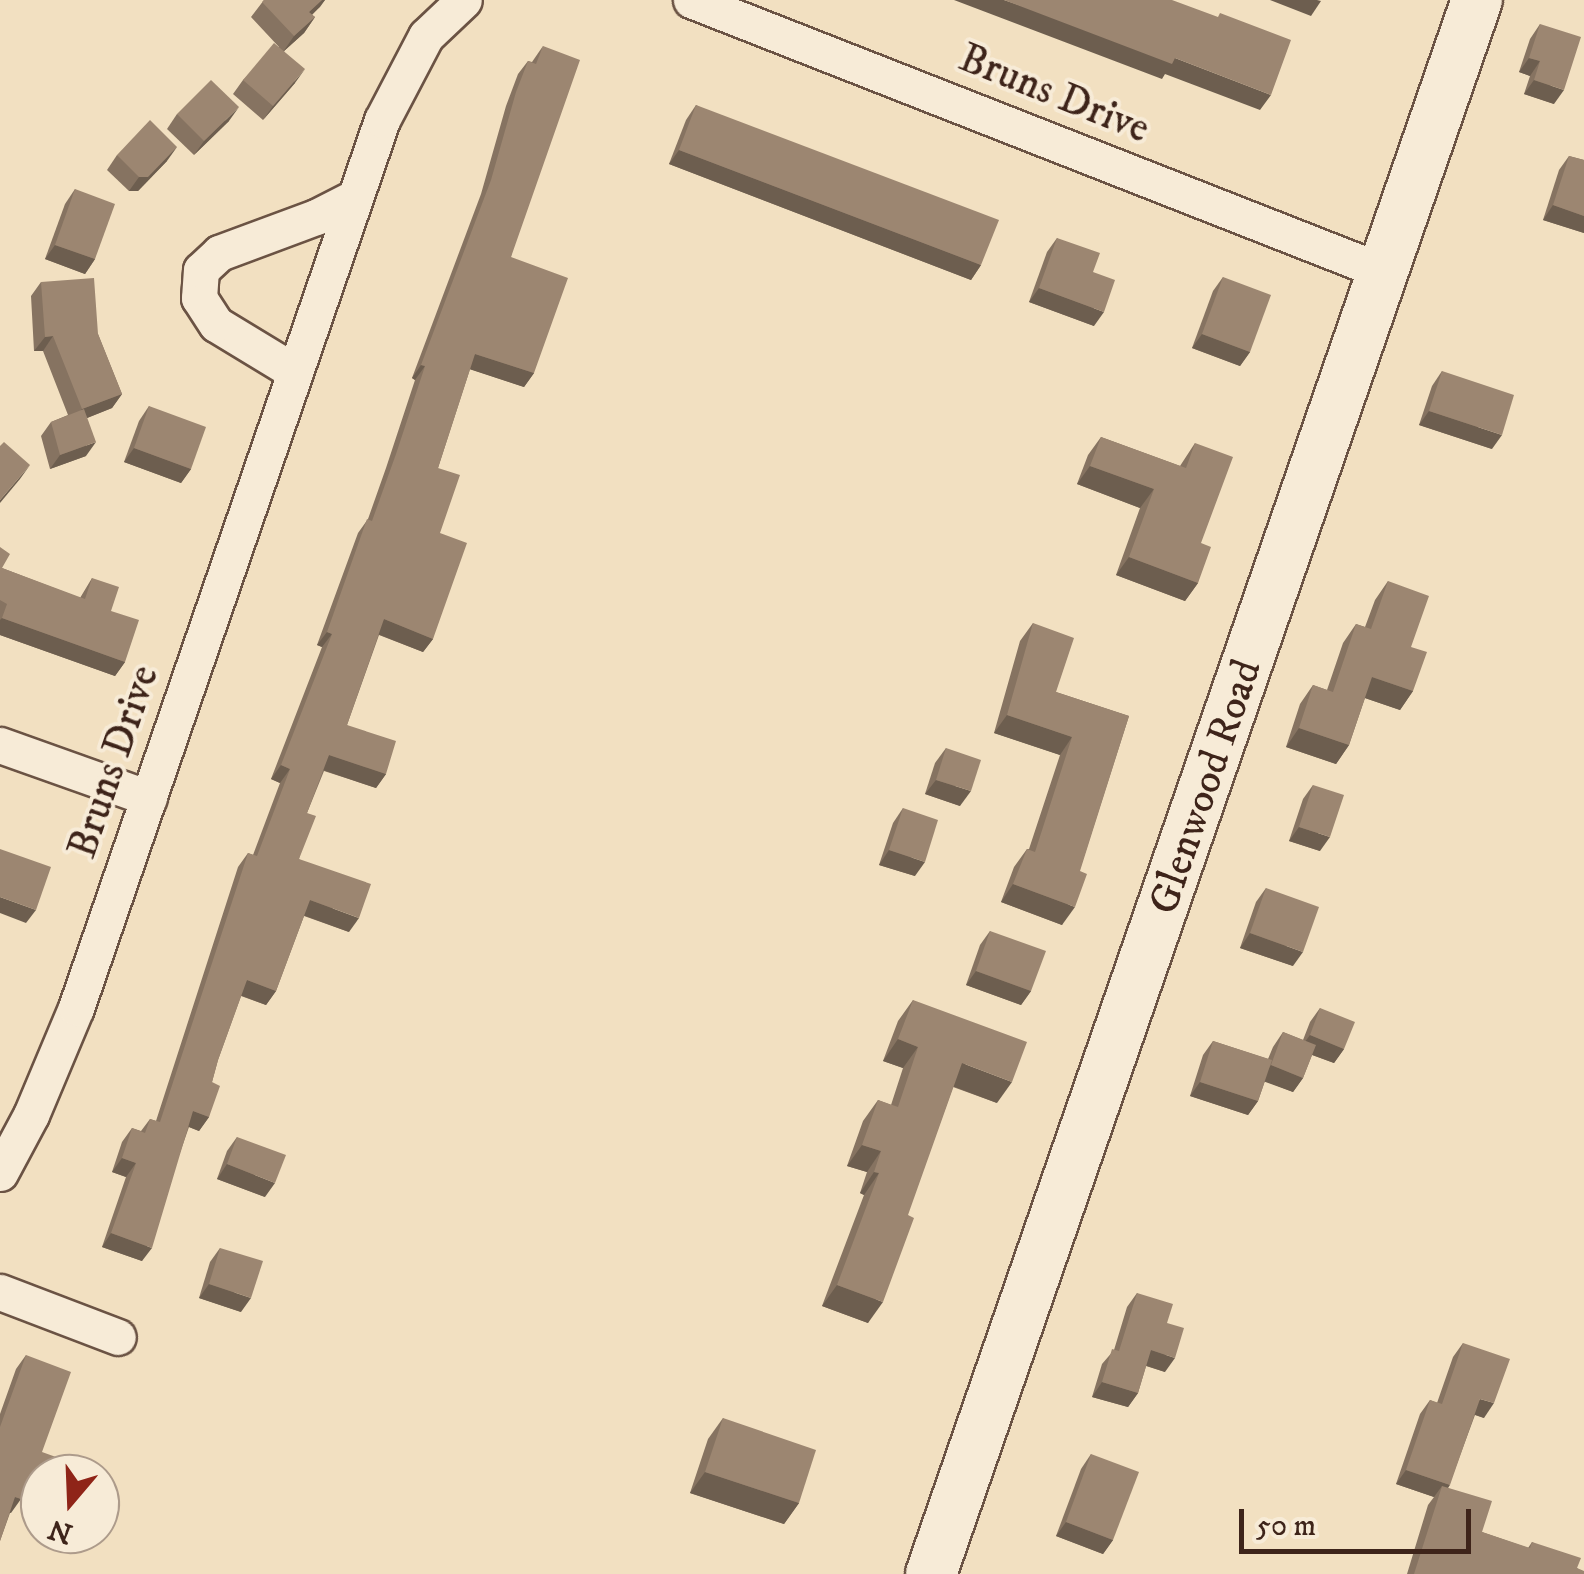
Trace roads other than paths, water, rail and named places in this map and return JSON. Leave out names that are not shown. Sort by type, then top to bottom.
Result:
[{"type":"street","name":"Bruns Drive","points":[[0,1173],[31,1115],[76,1008],[355,197],[402,77],[426,36],[464,0]]},
{"type":"street","name":"Bruns Drive","points":[[691,0],[1384,272]]},
{"type":"street","name":"Glenwood Road","points":[[932,1574],[1477,0]]},
{"type":"street","points":[[295,372],[216,324],[198,298],[201,270],[219,252],[316,218],[355,197]]},
{"type":"street","points":[[0,745],[149,798]]},
{"type":"street","points":[[0,1292],[118,1336]]}]
